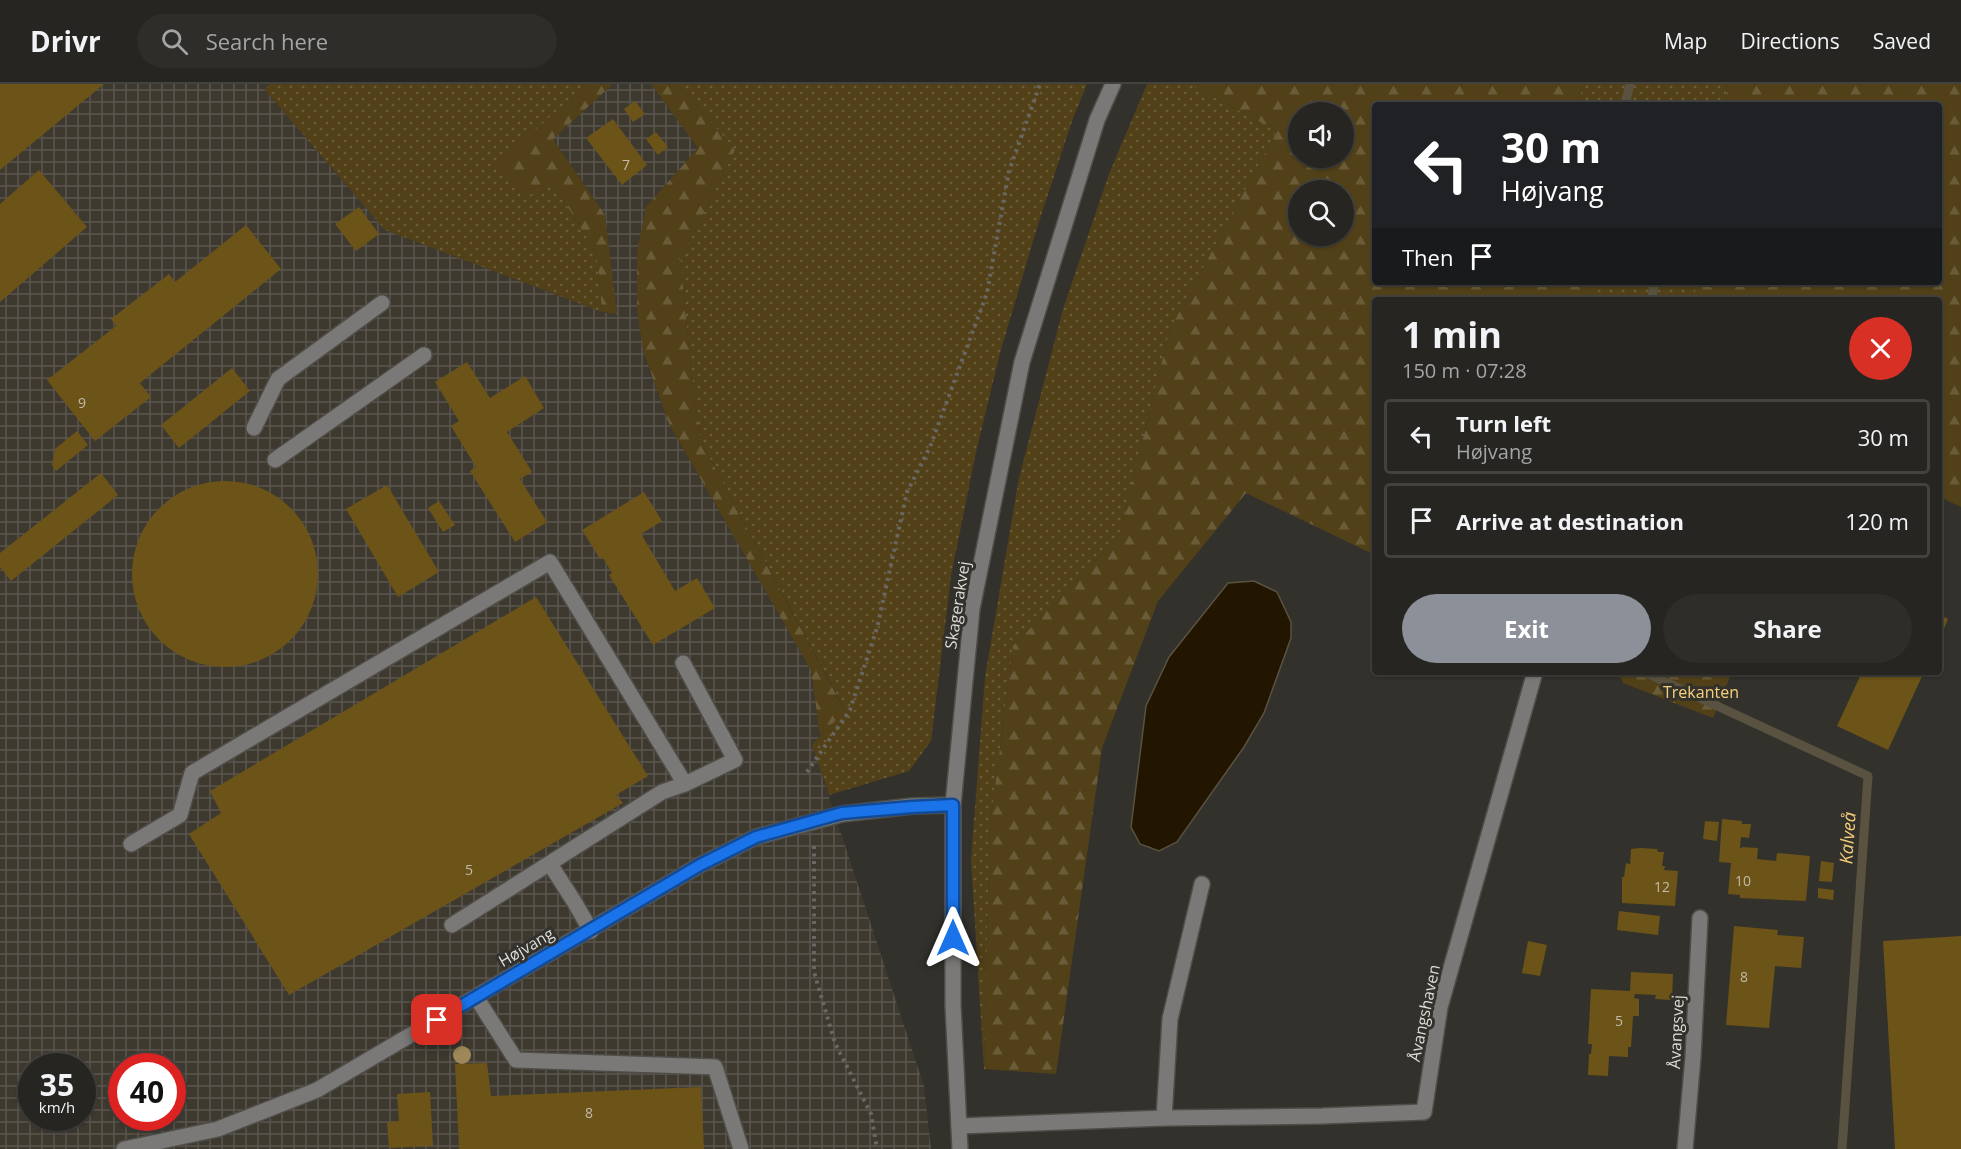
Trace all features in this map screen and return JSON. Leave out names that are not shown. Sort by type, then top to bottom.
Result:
[{"type":"street","name":"Skagerakvej","points":[[960,1149],[953,1005],[953,805],[972,609],[1022,362],[1097,120],[1113,84]]},
{"type":"street","points":[[254,428],[278,379],[382,303]]},
{"type":"street","points":[[274,460],[424,355]]},
{"type":"street","points":[[131,844],[180,815],[192,772],[550,562],[686,784]]},
{"type":"street","points":[[452,925],[662,792],[686,784],[735,760],[683,663]]},
{"type":"street","name":"Åvangshaven","points":[[959,1126],[1424,1112],[1440,1007],[1534,675]]},
{"type":"street","name":"Højvang","points":[[124,1149],[218,1129],[317,1090],[700,865],[756,837],[842,813],[953,805]]},
{"type":"street","points":[[549,864],[591,931]]},
{"type":"street","points":[[1164,1119],[1170,1019],[1202,884]]},
{"type":"street","name":"Åvangsvej","points":[[1685,1149],[1693,1057],[1700,918]]},
{"type":"street","points":[[476,997],[516,1060],[715,1067],[741,1149]]},
{"type":"path","points":[[807,772],[850,710],[878,628],[907,492],[930,447],[987,293],[1009,171],[1040,84]]},
{"type":"path","points":[[815,821],[814,972],[836,1043],[871,1114],[877,1149]]},
{"type":"shaded area","points":[[0,84],[270,84],[265,90],[385,230],[602,312],[616,314],[605,215],[553,139],[613,84],[651,84],[698,148],[646,207],[643,350],[669,424],[811,670],[820,736],[812,745],[924,1086],[931,1149],[0,1149]]},
{"type":"shaded area","points":[[1254,581],[1277,592],[1291,622],[1291,638],[1264,713],[1244,747],[1177,842],[1159,851],[1140,844],[1131,827],[1146,706],[1169,657],[1228,583]]},
{"type":"green space","points":[[270,84],[587,84],[497,165],[551,180],[597,254],[602,312],[385,230],[265,90]]},
{"type":"green space","points":[[587,84],[613,84],[553,139],[605,215],[617,314],[602,312],[597,254],[551,180],[526,198],[496,165]]},
{"type":"green space","points":[[651,84],[678,84],[735,150],[680,257],[700,440],[845,711],[820,736],[811,670],[669,424],[643,350],[637,309],[637,253],[646,207],[698,148]]},
{"type":"green space","points":[[678,84],[1087,84],[1072,121],[1036,231],[1000,353],[976,452],[951,576],[931,741],[909,771],[829,795],[812,745],[845,710],[700,440],[680,257],[735,150]]},
{"type":"green space","points":[[1147,84],[1197,84],[1195,87],[1277,131],[1170,329],[1119,536],[1013,646],[990,825],[984,1069],[971,860],[985,677],[1019,478],[1063,309],[1109,174]]},
{"type":"green space","points":[[1197,84],[1583,84],[1579,102],[1372,102],[1372,285],[1598,285],[1598,297],[1372,297],[1372,554],[1246,493],[1158,601],[1102,748],[1056,1074],[984,1069],[990,825],[1013,646],[1119,536],[1170,329],[1277,131],[1195,87]]},
{"type":"green space","points":[[1583,84],[1728,84],[1725,102],[1579,102]]},
{"type":"green space","points":[[1728,84],[1961,84],[1961,507],[1942,498],[1942,297],[1694,297],[1696,285],[1942,285],[1942,102],[1725,102]]},
{"type":"green space","points":[[1598,285],[1696,285],[1694,297],[1598,297]]},
{"type":"green space","name":"Trekanten","points":[[1619,675],[1731,675],[1713,718],[1623,683]]},
{"type":"building","points":[[0,84],[104,84],[0,170]]},
{"type":"building","points":[[635,101],[645,114],[633,122],[624,109]]},
{"type":"building","points":[[613,119],[647,165],[622,185],[586,138]]},
{"type":"building","points":[[656,132],[668,147],[658,155],[646,139]]},
{"type":"building","points":[[39,170],[87,227],[0,302],[0,204]]},
{"type":"building","points":[[359,207],[379,234],[356,251],[335,224]]},
{"type":"building","points":[[246,225],[281,269],[140,383],[151,397],[95,441],[47,380],[116,326],[111,319],[169,274],[175,282]]},
{"type":"building","points":[[467,362],[490,398],[525,376],[544,408],[507,432],[532,472],[520,479],[547,522],[515,542],[470,471],[476,467],[451,426],[459,421],[435,382]]},
{"type":"building","points":[[232,368],[250,391],[179,448],[161,425]]},
{"type":"building","points":[[77,431],[88,445],[56,471],[52,465],[55,449]]},
{"type":"building","points":[[101,473],[118,495],[11,581],[0,567],[0,553]]},
{"type":"building","points":[[225,481],[243,482],[261,488],[277,496],[291,508],[303,522],[311,538],[317,556],[317,592],[311,610],[303,626],[291,640],[277,652],[261,660],[243,666],[225,667],[207,666],[189,660],[173,652],[159,640],[147,626],[139,610],[133,592],[132,574],[133,556],[139,538],[147,522],[159,508],[173,496],[189,488],[207,482]]},
{"type":"building","points":[[387,485],[439,572],[398,597],[346,509]]},
{"type":"building","points":[[644,492],[662,521],[641,534],[675,591],[697,578],[715,608],[653,645],[609,575],[612,573],[603,558],[600,559],[582,530]]},
{"type":"building","points":[[439,501],[455,525],[443,532],[428,508]]},
{"type":"building","points":[[536,597],[648,776],[616,795],[623,803],[289,995],[189,834],[221,813],[210,791]]},
{"type":"building","points":[[1942,616],[1948,619],[1942,633]]},
{"type":"building","points":[[1861,675],[1923,675],[1888,750],[1837,726]]},
{"type":"building","points":[[1722,819],[1751,824],[1749,838],[1741,837],[1740,848],[1758,848],[1757,859],[1776,861],[1777,853],[1810,856],[1806,901],[1740,898],[1740,895],[1728,894],[1731,863],[1719,862]]},
{"type":"building","points":[[1705,821],[1719,822],[1717,841],[1703,839]]},
{"type":"building","points":[[1631,849],[1657,849],[1658,852],[1664,852],[1662,866],[1665,866],[1664,870],[1678,871],[1675,906],[1622,903],[1622,877],[1624,877],[1626,863],[1630,864]]},
{"type":"building","points":[[1821,861],[1834,863],[1832,882],[1819,881]]},
{"type":"building","points":[[1818,888],[1834,890],[1833,900],[1818,898]]},
{"type":"building","points":[[1619,911],[1660,916],[1658,935],[1617,930]]},
{"type":"building","points":[[1734,926],[1778,930],[1777,935],[1804,937],[1801,968],[1775,966],[1769,1028],[1726,1025]]},
{"type":"building","points":[[1961,936],[1961,1149],[1895,1149],[1883,941]]},
{"type":"building","points":[[1528,941],[1547,945],[1540,976],[1522,973]]},
{"type":"building","points":[[1631,972],[1673,974],[1672,1000],[1655,999],[1656,995],[1635,994],[1634,998],[1639,999],[1639,1016],[1633,1016],[1628,1057],[1609,1056],[1608,1076],[1588,1075],[1592,1044],[1588,1044],[1591,989],[1630,991]]},
{"type":"building","points":[[487,1063],[491,1096],[701,1087],[704,1149],[459,1149],[455,1064]]},
{"type":"building","points":[[430,1092],[433,1146],[389,1148],[387,1122],[399,1121],[397,1094]]},
{"type":"waterway","name":"Kalveå","points":[[1626,102],[1630,84]]},
{"type":"waterway","name":"Kalveå","points":[[1652,297],[1654,285]]},
{"type":"waterway","name":"Kalveå","points":[[1650,675],[1868,776],[1842,1149]]},
{"type":"route","points":[[437,1020],[700,865],[756,837],[842,813],[953,805],[953,938]]}]
